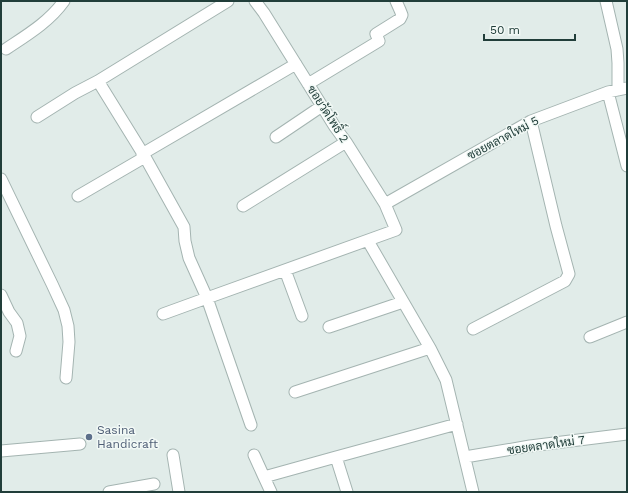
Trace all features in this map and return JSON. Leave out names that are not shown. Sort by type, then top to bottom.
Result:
[{"type":"street","points":[[6,49],[38,28],[64,1]]},
{"type":"street","points":[[37,116],[98,81],[228,1]]},
{"type":"street","name":"ซอยวัดโพธิ์ 2","points":[[255,1],[386,204],[396,230],[368,241]]},
{"type":"street","points":[[308,84],[379,41],[376,34],[400,19],[402,15],[396,1]]},
{"type":"street","points":[[606,1],[618,63],[618,90],[627,166]]},
{"type":"street","points":[[78,196],[296,64]]},
{"type":"street","points":[[98,81],[144,156],[184,228],[188,258],[207,298],[251,424]]},
{"type":"street","name":"ซอยตลาดใหม่ 5","points":[[386,204],[531,122],[618,90]]},
{"type":"street","points":[[276,137],[322,106]]},
{"type":"street","points":[[473,329],[565,281],[569,274],[531,122]]},
{"type":"street","points":[[242,206],[346,142]]},
{"type":"street","points":[[1,179],[64,310],[68,326],[69,342],[66,378]]},
{"type":"street","points":[[163,314],[368,241],[430,348],[446,380],[474,492]]},
{"type":"street","points":[[285,270],[302,316]]},
{"type":"street","points":[[1,295],[9,312],[17,323],[20,336],[16,352]]},
{"type":"street","points":[[329,327],[403,302]]},
{"type":"street","points":[[590,337],[627,322]]},
{"type":"street","points":[[295,392],[430,348]]},
{"type":"street","points":[[264,477],[457,424]]},
{"type":"street","name":"ซอยตลาดใหม่ 7","points":[[466,458],[530,446],[627,434]]},
{"type":"street","points":[[1,451],[80,444]]},
{"type":"street","points":[[173,455],[180,492]]},
{"type":"street","points":[[254,455],[271,492]]},
{"type":"street","points":[[336,457],[347,492]]},
{"type":"street","points":[[109,492],[154,484]]},
{"type":"place","name":"Sasina Handicraft","points":[[89,437]]}]
